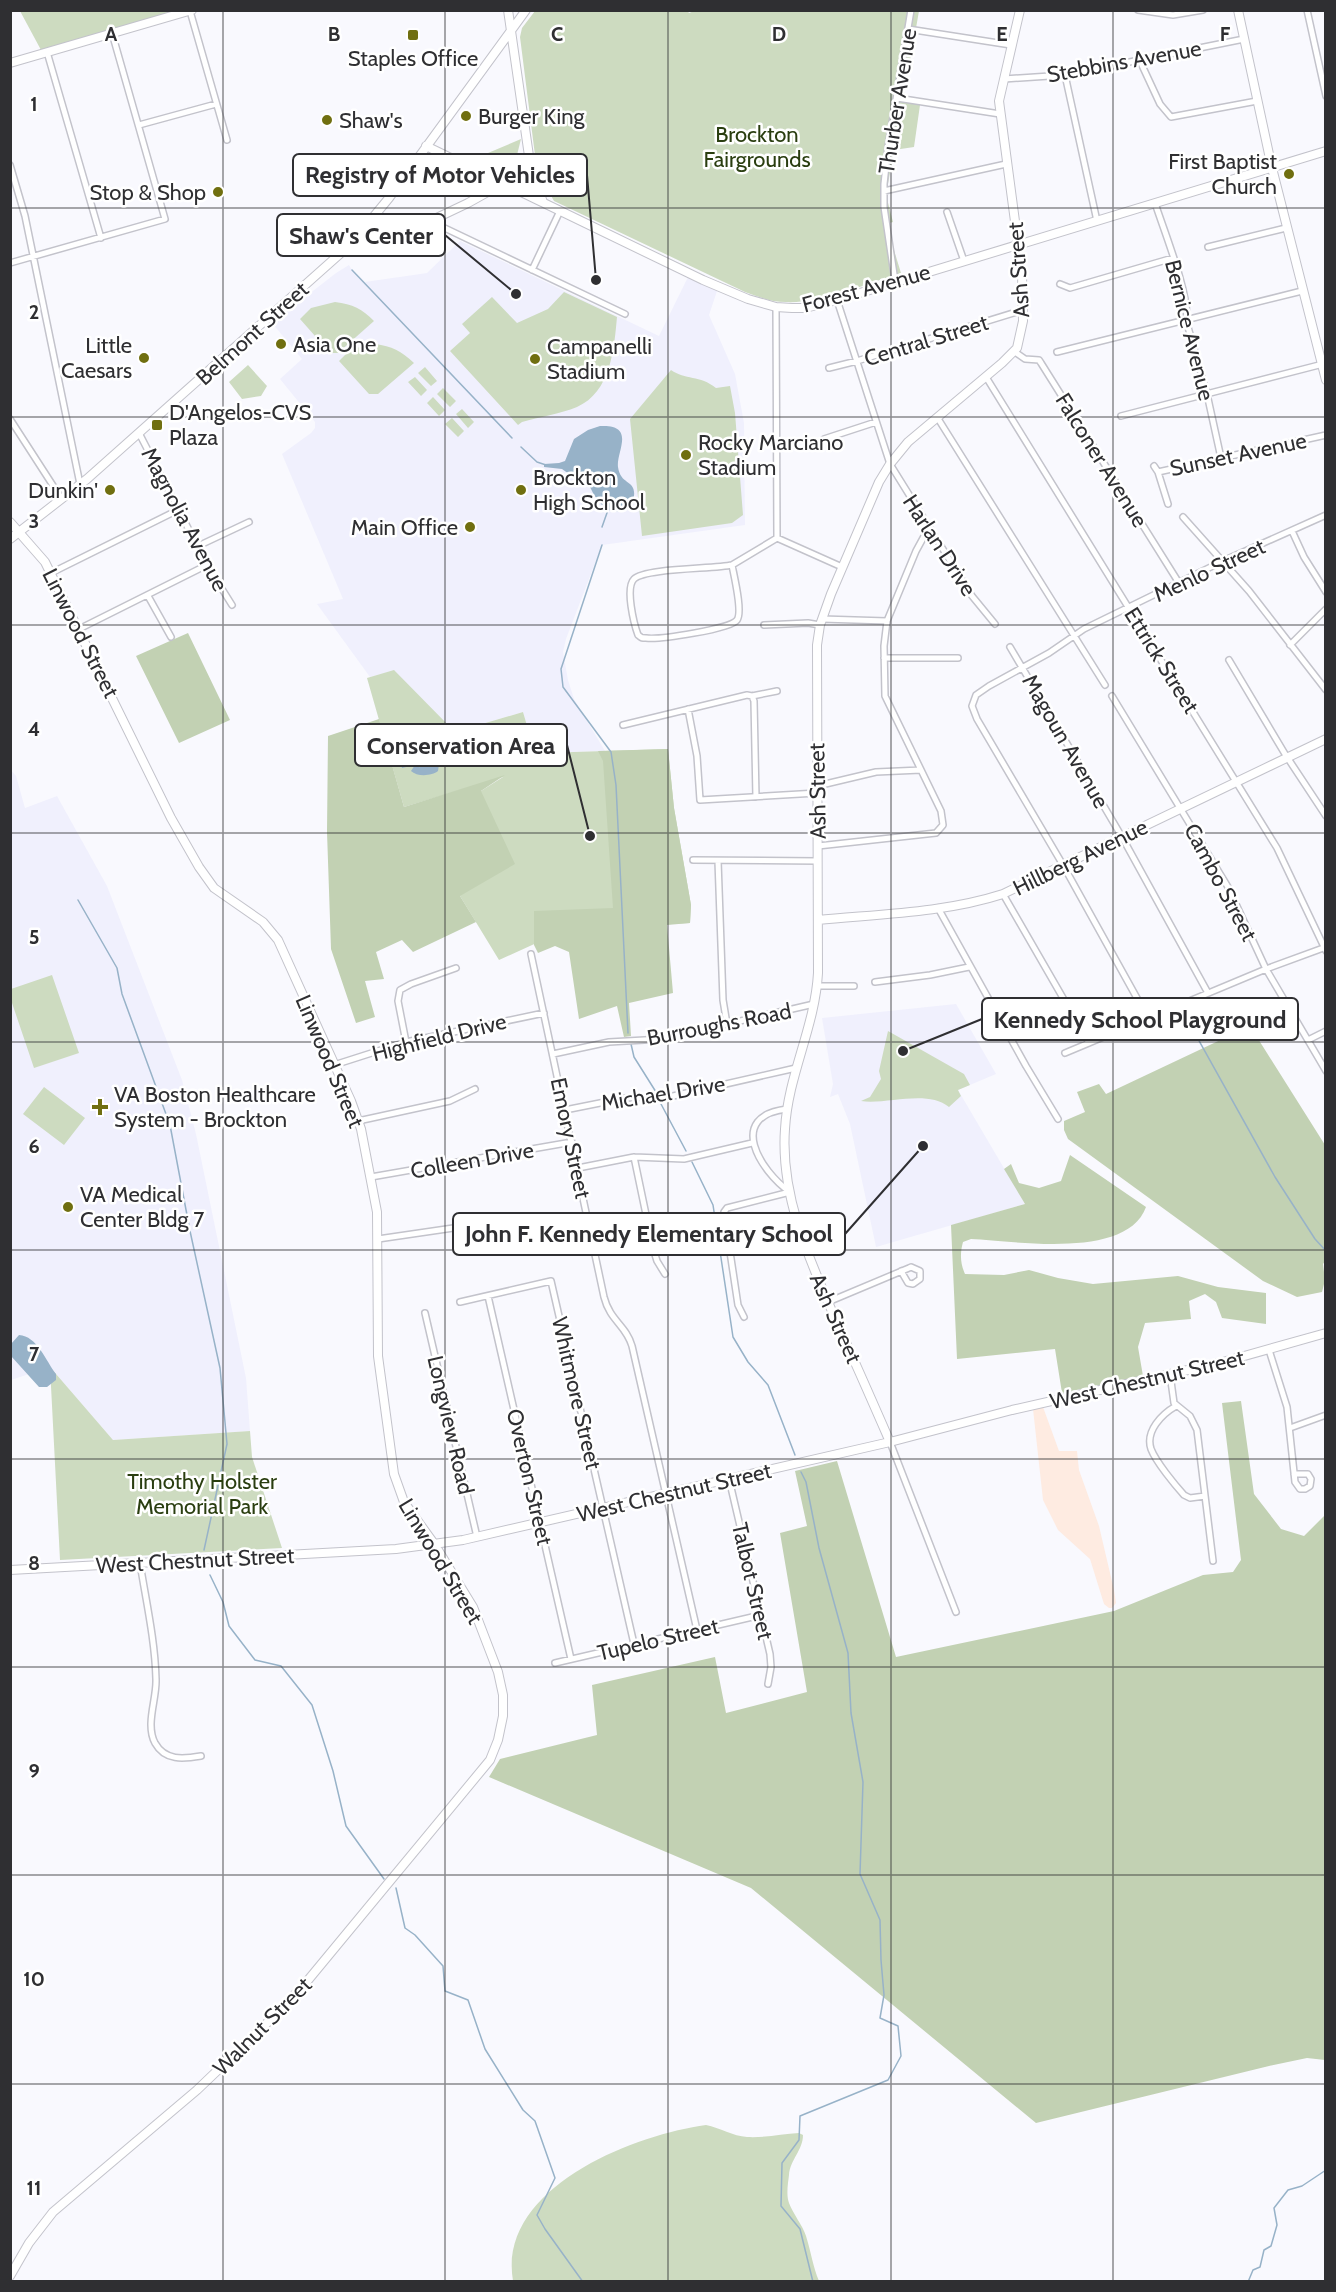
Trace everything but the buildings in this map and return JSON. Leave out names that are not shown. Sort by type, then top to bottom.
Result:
[{"type":"street","points":[[508,10],[529,156],[534,179],[543,202]]},
{"type":"street","name":"Belmont Street","points":[[10,539],[80,484],[346,249],[373,218],[526,10]]},
{"type":"street","name":"Thurber Avenue","points":[[895,281],[884,207],[884,191],[888,147],[911,10]]},
{"type":"street","name":"Ash Street","points":[[956,1612],[890,1442],[807,1251],[790,1192],[784,1148],[787,1109],[817,986],[816,659],[821,622],[879,482],[890,464],[908,442],[1015,352],[1021,338],[1023,282],[999,101],[1020,10]]},
{"type":"street","points":[[1138,10],[1173,15],[1203,10]]},
{"type":"street","points":[[1238,10],[1286,228],[1324,364],[1326,380]]},
{"type":"street","points":[[1307,10],[1326,96]]},
{"type":"street","points":[[10,63],[191,11],[227,140]]},
{"type":"street","points":[[908,29],[1011,45]]},
{"type":"street","points":[[10,263],[165,219],[112,33]]},
{"type":"street","name":"Stebbins Avenue","points":[[1004,79],[1065,75],[1244,39]]},
{"type":"street","points":[[47,52],[101,238]]},
{"type":"street","points":[[1140,61],[1160,104],[1172,117],[1257,101]]},
{"type":"street","points":[[1065,75],[1097,221]]},
{"type":"street","points":[[897,98],[1000,114]]},
{"type":"street","points":[[139,125],[216,104]]},
{"type":"street","name":"Forest Avenue","points":[[426,146],[717,287],[776,307],[805,308],[1326,151]]},
{"type":"street","points":[[346,249],[364,252],[430,221],[502,184],[529,156]]},
{"type":"street","points":[[884,191],[1006,164]]},
{"type":"street","points":[[10,165],[34,258],[80,484]]},
{"type":"street","name":"Bernice Avenue","points":[[1155,203],[1187,311],[1186,320],[1207,394],[1221,458]]},
{"type":"street","points":[[532,270],[560,211]]},
{"type":"street","points":[[947,212],[964,261]]},
{"type":"street","points":[[430,221],[625,314]]},
{"type":"street","points":[[1208,248],[1286,228]]},
{"type":"street","points":[[1060,284],[1070,288],[1173,258]]},
{"type":"street","points":[[1057,352],[1302,291]]},
{"type":"street","name":"Harlan Drive","points":[[837,300],[890,464],[928,529],[972,596],[995,624]]},
{"type":"street","points":[[776,307],[777,538]]},
{"type":"street","name":"Central Street","points":[[829,368],[857,362],[1023,309]]},
{"type":"street","name":"Falconer Avenue","points":[[1015,352],[1025,359],[1039,360],[1179,584]]},
{"type":"street","points":[[1121,416],[1324,364]]},
{"type":"street","name":"Ettrick Street","points":[[986,377],[1277,848],[1325,948]]},
{"type":"street","points":[[937,417],[1105,685]]},
{"type":"street","points":[[10,419],[61,498]]},
{"type":"street","points":[[824,439],[876,423]]},
{"type":"street","name":"Magnolia Avenue","points":[[139,433],[207,565],[232,605]]},
{"type":"street","name":"Sunset Avenue","points":[[1168,504],[1156,469],[1221,458],[1326,435]]},
{"type":"street","points":[[51,573],[178,510]]},
{"type":"street","name":"Menlo Street","points":[[1063,865],[977,719],[973,709],[976,695],[1049,653],[1073,635],[1223,561],[1326,515]]},
{"type":"street","points":[[1183,517],[1256,599],[1326,690]]},
{"type":"street","name":"Linwood Street","points":[[10,522],[38,551],[51,573],[171,818],[199,867],[218,892],[259,919],[276,935],[358,1121],[377,1212],[377,1349],[393,1467],[402,1498],[435,1545],[473,1607],[498,1672],[503,1695],[503,1709],[502,1725],[493,1754]]},
{"type":"street","points":[[198,546],[249,522]]},
{"type":"street","points":[[818,846],[936,832],[943,826],[941,811],[887,701],[884,687],[887,621],[916,551],[928,529]]},
{"type":"street","points":[[1292,531],[1308,564],[1326,592]]},
{"type":"street","points":[[732,565],[739,609],[736,622],[723,628],[654,639],[644,638],[638,634],[630,592],[634,578],[645,574],[732,565],[777,538]]},
{"type":"street","points":[[777,538],[842,567]]},
{"type":"street","points":[[79,629],[207,565]]},
{"type":"street","points":[[148,596],[171,637]]},
{"type":"street","points":[[1290,645],[1326,609]]},
{"type":"street","points":[[764,625],[887,621]]},
{"type":"street","name":"Magoun Avenue","points":[[1010,647],[1024,667],[1122,837],[1208,993]]},
{"type":"street","points":[[884,658],[958,658]]},
{"type":"street","points":[[1229,660],[1287,757],[1326,816]]},
{"type":"street","points":[[623,725],[747,695],[777,691]]},
{"type":"street","points":[[752,696],[754,701],[756,797]]},
{"type":"street","name":"Cambo Street","points":[[1112,696],[1228,887],[1285,1005],[1326,1071]]},
{"type":"street","points":[[688,709],[697,756],[700,800],[756,797],[817,789],[876,772],[921,770]]},
{"type":"street","name":"Hillberg Avenue","points":[[818,920],[938,908],[976,902],[1003,894],[1326,739]]},
{"type":"street","points":[[693,860],[818,861]]},
{"type":"street","points":[[718,861],[723,1000],[727,1024]]},
{"type":"street","points":[[1063,865],[1148,1018]]},
{"type":"street","points":[[1003,894],[1089,1043]]},
{"type":"street","points":[[938,908],[969,967],[1058,1119]]},
{"type":"street","points":[[1065,1053],[1266,969],[1325,948]]},
{"type":"street","name":"Emory Street","points":[[531,954],[606,1304],[611,1316],[631,1341],[697,1630]]},
{"type":"street","points":[[875,982],[969,967]]},
{"type":"street","points":[[406,1042],[398,998],[400,990],[456,969]]},
{"type":"street","points":[[817,986],[854,986]]},
{"type":"street","name":"Burroughs Road","points":[[553,1053],[609,1042],[662,1039],[814,1004]]},
{"type":"street","name":"Highfield Drive","points":[[334,1065],[406,1042],[544,1013]]},
{"type":"street","points":[[1308,1040],[1326,1031]]},
{"type":"street","name":"Michael Drive","points":[[565,1110],[624,1098],[673,1096],[796,1068]]},
{"type":"street","points":[[358,1121],[450,1101],[475,1089]]},
{"type":"street","points":[[787,1109],[771,1113],[759,1122],[753,1131],[752,1143],[772,1177],[790,1192]]},
{"type":"street","name":"Colleen Drive","points":[[371,1177],[572,1142]]},
{"type":"street","points":[[578,1168],[634,1157],[684,1159],[752,1143]]},
{"type":"street","points":[[634,1157],[653,1248],[657,1261],[665,1274]]},
{"type":"street","points":[[744,1317],[738,1305],[724,1212],[727,1208],[790,1192]]},
{"type":"street","points":[[378,1239],[508,1220]]},
{"type":"street","points":[[828,1302],[901,1271]]},
{"type":"street","name":"Whitmore Street","points":[[488,1296],[551,1281],[634,1644]]},
{"type":"street","points":[[460,1302],[488,1296]]},
{"type":"street","name":"Overton Street","points":[[488,1296],[572,1659]]},
{"type":"street","name":"Longview Road","points":[[425,1313],[477,1537]]},
{"type":"street","name":"West Chestnut Street","points":[[10,1570],[382,1550],[435,1545],[890,1442],[1012,1410],[1269,1350],[1326,1333]]},
{"type":"street","points":[[1269,1350],[1287,1407],[1294,1474]]},
{"type":"street","points":[[1170,1374],[1176,1406],[1190,1416],[1197,1430],[1213,1562]]},
{"type":"street","points":[[1176,1406],[1158,1420],[1150,1446],[1184,1495],[1193,1498],[1205,1496]]},
{"type":"street","points":[[1290,1428],[1326,1415]]},
{"type":"street","name":"Talbot Street","points":[[729,1479],[771,1661],[768,1684]]},
{"type":"street","points":[[141,1563],[156,1676],[153,1737],[159,1749],[171,1757],[181,1759],[201,1756]]},
{"type":"street","name":"Tupelo Street","points":[[555,1662],[761,1615]]},
{"type":"street","name":"Walnut Street","points":[[10,2276],[33,2237],[53,2212],[197,2090],[304,1985],[493,1754]]},
{"type":"shaded area","name":"Brockton High School","points":[[460,241],[659,336],[688,277],[717,291],[709,315],[735,374],[744,423],[745,525],[602,545],[563,652],[574,699],[605,751],[542,753],[536,757],[523,712],[455,732],[394,671],[370,677],[317,604],[343,599],[282,454],[311,433],[315,428],[315,422],[280,379],[302,359],[272,323],[349,265],[365,282],[427,273]]},
{"type":"shaded area","name":"VA Boston Healthcare System - Brockton","points":[[10,769],[16,776],[25,808],[57,796],[107,886],[182,1080],[196,1134],[246,1378],[250,1431],[113,1440],[50,1367],[11,1380]]},
{"type":"shaded area","points":[[956,1004],[996,1074],[958,1090],[1025,1204],[876,1247],[850,1124],[838,1094],[830,1097],[833,1084],[822,1018]]},
{"type":"shaded area","points":[[1043,1407],[1059,1451],[1077,1451],[1079,1470],[1099,1526],[1114,1590],[1116,1603],[1112,1608],[1104,1604],[1090,1559],[1058,1530],[1043,1500],[1033,1409]]},
{"type":"green space","name":"Brockton Fairgrounds","points":[[687,10],[689,13],[697,10],[919,11],[903,102],[920,105],[914,147],[894,150],[886,195],[893,222],[886,224],[901,273],[813,300],[786,302],[770,300],[745,292],[554,201],[537,171],[520,37],[522,28],[535,11]]},
{"type":"green space","points":[[20,11],[174,11],[41,50]]},
{"type":"green space","points":[[521,139],[515,163],[499,176],[488,153]]},
{"type":"green space","name":"Campanelli Stadium","points":[[564,292],[617,317],[609,368],[597,391],[577,407],[518,425],[450,351],[470,333],[462,324],[492,297],[517,323],[548,309]]},
{"type":"green space","points":[[335,302],[357,308],[374,321],[338,353],[330,353],[300,319],[311,308]]},
{"type":"green space","points":[[375,344],[396,350],[414,363],[378,394],[369,394],[339,361],[351,349]]},
{"type":"green space","points":[[248,365],[267,386],[261,396],[242,399],[229,382]]},
{"type":"green space","points":[[425,367],[437,381],[431,386],[418,373]]},
{"type":"green space","name":"Rocky Marciano Stadium","points":[[671,370],[704,381],[716,388],[730,386],[735,413],[743,515],[732,523],[642,536],[630,419]]},
{"type":"green space","points":[[415,377],[427,390],[421,396],[408,382]]},
{"type":"green space","points":[[443,388],[456,401],[450,407],[437,394]]},
{"type":"green space","points":[[433,397],[445,410],[439,416],[427,403]]},
{"type":"green space","points":[[462,409],[474,422],[468,428],[456,414]]},
{"type":"green space","points":[[452,418],[464,431],[458,437],[445,424]]},
{"type":"green space","points":[[188,633],[230,720],[179,743],[136,656]]},
{"type":"green space","points":[[394,670],[455,732],[523,712],[536,756],[542,753],[668,749],[674,808],[691,905],[690,923],[565,930],[499,960],[460,896],[481,791],[503,777],[404,807],[367,678]]},
{"type":"green space","points":[[379,719],[404,807],[505,775],[481,791],[515,864],[460,896],[476,922],[413,952],[402,940],[376,952],[384,979],[365,981],[375,1017],[356,1023],[331,949],[327,832],[328,736]]},
{"type":"green space","points":[[668,749],[674,808],[691,905],[690,923],[667,925],[673,993],[629,1003],[631,1036],[624,1037],[617,1006],[579,1019],[569,952],[555,946],[538,953],[534,945],[534,911],[613,908],[603,761],[598,751]]},
{"type":"green space","points":[[52,975],[79,1053],[34,1068],[11,1000],[11,989]]},
{"type":"green space","points":[[1250,1026],[1325,1145],[1326,1260],[1323,1264],[1325,1280],[1322,1292],[1297,1297],[1263,1281],[1068,1139],[1064,1130],[1064,1121],[1085,1112],[1077,1092],[1099,1084],[1106,1094]]},
{"type":"green space","points":[[888,1031],[964,1074],[970,1085],[958,1090],[961,1096],[949,1107],[940,1102],[918,1098],[861,1101],[870,1097],[881,1079],[879,1071]]},
{"type":"green space","points":[[44,1087],[85,1118],[64,1145],[23,1114]]},
{"type":"green space","points":[[1070,1155],[1146,1207],[1135,1224],[1117,1235],[1068,1244],[971,1239],[963,1242],[962,1246],[961,1262],[965,1274],[1004,1275],[1029,1270],[1093,1284],[1178,1276],[1218,1287],[1266,1293],[1266,1324],[1222,1318],[1216,1302],[1205,1294],[1189,1301],[1191,1319],[1145,1323],[1138,1347],[1143,1376],[1062,1393],[1055,1349],[957,1359],[951,1225],[1025,1204],[1004,1169],[1011,1164],[1019,1183],[1039,1188],[1061,1181]]},
{"type":"green space","name":"Timothy Holster Memorial Park","points":[[50,1367],[113,1440],[250,1431],[252,1457],[282,1548],[60,1560]]},
{"type":"green space","points":[[1241,1401],[1254,1494],[1281,1529],[1304,1536],[1325,1515],[1325,2060],[1307,2058],[1269,2066],[1036,2123],[751,1888],[489,1777],[500,1759],[597,1735],[592,1685],[715,1657],[726,1713],[807,1692],[780,1533],[807,1526],[795,1471],[837,1461],[896,1657],[1114,1611],[1203,1575],[1233,1572],[1241,1560],[1222,1403]]},
{"type":"green space","points":[[706,2125],[747,2137],[799,2133],[803,2135],[790,2170],[788,2196],[789,2203],[806,2236],[819,2281],[513,2281],[514,2248],[526,2219],[548,2193],[576,2172],[609,2154],[676,2131]]},
{"type":"water","points":[[600,426],[618,429],[621,434],[618,467],[620,474],[634,491],[631,508],[623,512],[606,510],[594,495],[585,477],[576,479],[562,469],[544,467],[544,464],[565,461],[574,439]]},
{"type":"water","points":[[405,747],[408,755],[416,753],[420,768],[420,764],[433,760],[439,764],[438,771],[421,775],[411,771],[415,765],[402,768],[397,749]]},
{"type":"water","points":[[19,1335],[25,1336],[36,1344],[56,1374],[56,1380],[47,1387],[39,1387],[11,1356],[11,1344]]},
{"type":"waterway","points":[[352,270],[512,438]]},
{"type":"waterway","points":[[521,447],[537,462],[546,465]]},
{"type":"waterway","points":[[602,527],[608,510]]},
{"type":"waterway","points":[[602,545],[561,669],[563,687],[611,752],[616,785],[628,1033]]},
{"type":"waterway","points":[[78,900],[117,968],[122,994],[170,1125],[220,1368],[227,1444],[204,1550]]},
{"type":"waterway","points":[[1183,1012],[1275,1177],[1315,1239],[1326,1251]]},
{"type":"waterway","points":[[631,1044],[634,1057],[656,1092]]},
{"type":"waterway","points":[[661,1104],[686,1151]]},
{"type":"waterway","points":[[692,1162],[713,1205],[733,1337],[748,1362],[768,1385],[795,1455]]},
{"type":"waterway","points":[[801,1472],[806,1482],[819,1548],[848,1653],[851,1713],[863,1782],[860,1874],[880,1920],[884,1995],[880,2018],[898,2026],[901,2056],[888,2080],[800,2116],[799,2140],[782,2163],[781,2206],[800,2229],[813,2282]]},
{"type":"waterway","points":[[210,1575],[223,1602],[229,1626],[255,1660],[281,1666],[312,1705],[333,1771],[346,1826],[384,1879]]},
{"type":"waterway","points":[[396,1888],[405,1928],[415,1935],[443,1966],[445,1991],[468,2000],[485,2049],[523,2110],[535,2121],[555,2178],[537,2215],[583,2282]]},
{"type":"waterway","points":[[1248,2282],[1253,2270],[1260,2267],[1264,2250],[1271,2246],[1277,2225],[1274,2208],[1288,2190],[1302,2186],[1326,2170]]},
{"type":"place","name":"Staples Office","points":[[413,35]]},
{"type":"place","name":"Burger King","points":[[466,116]]},
{"type":"place","name":"Shaw's","points":[[327,120]]},
{"type":"place","name":"First Baptist Church","points":[[1289,174]]},
{"type":"place","name":"Stop & Shop","points":[[218,192]]},
{"type":"place","name":"Registry of Motor Vehicles","points":[[596,280]]},
{"type":"place","name":"Shaw's Center","points":[[516,294]]},
{"type":"place","name":"Asia One","points":[[281,344]]},
{"type":"place","name":"Little Caesars","points":[[144,358]]},
{"type":"place","name":"Campanelli Stadium","points":[[535,359]]},
{"type":"place","name":"D'Angelos-CVS Plaza","points":[[157,425]]},
{"type":"place","name":"Rocky Marciano Stadium","points":[[686,455]]},
{"type":"place","name":"Dunkin'","points":[[110,490]]},
{"type":"place","name":"Brockton High School","points":[[521,490]]},
{"type":"place","name":"Main Office","points":[[470,527]]},
{"type":"place","name":"Conservation Area","points":[[590,836]]},
{"type":"place","name":"Kennedy School Playground","points":[[903,1051]]},
{"type":"place","name":"VA Boston Healthcare System - Brockton","points":[[100,1107]]},
{"type":"place","name":"John F. Kennedy Elementary School","points":[[923,1146]]},
{"type":"place","name":"VA Medical Center Bldg 7","points":[[68,1207]]}]
